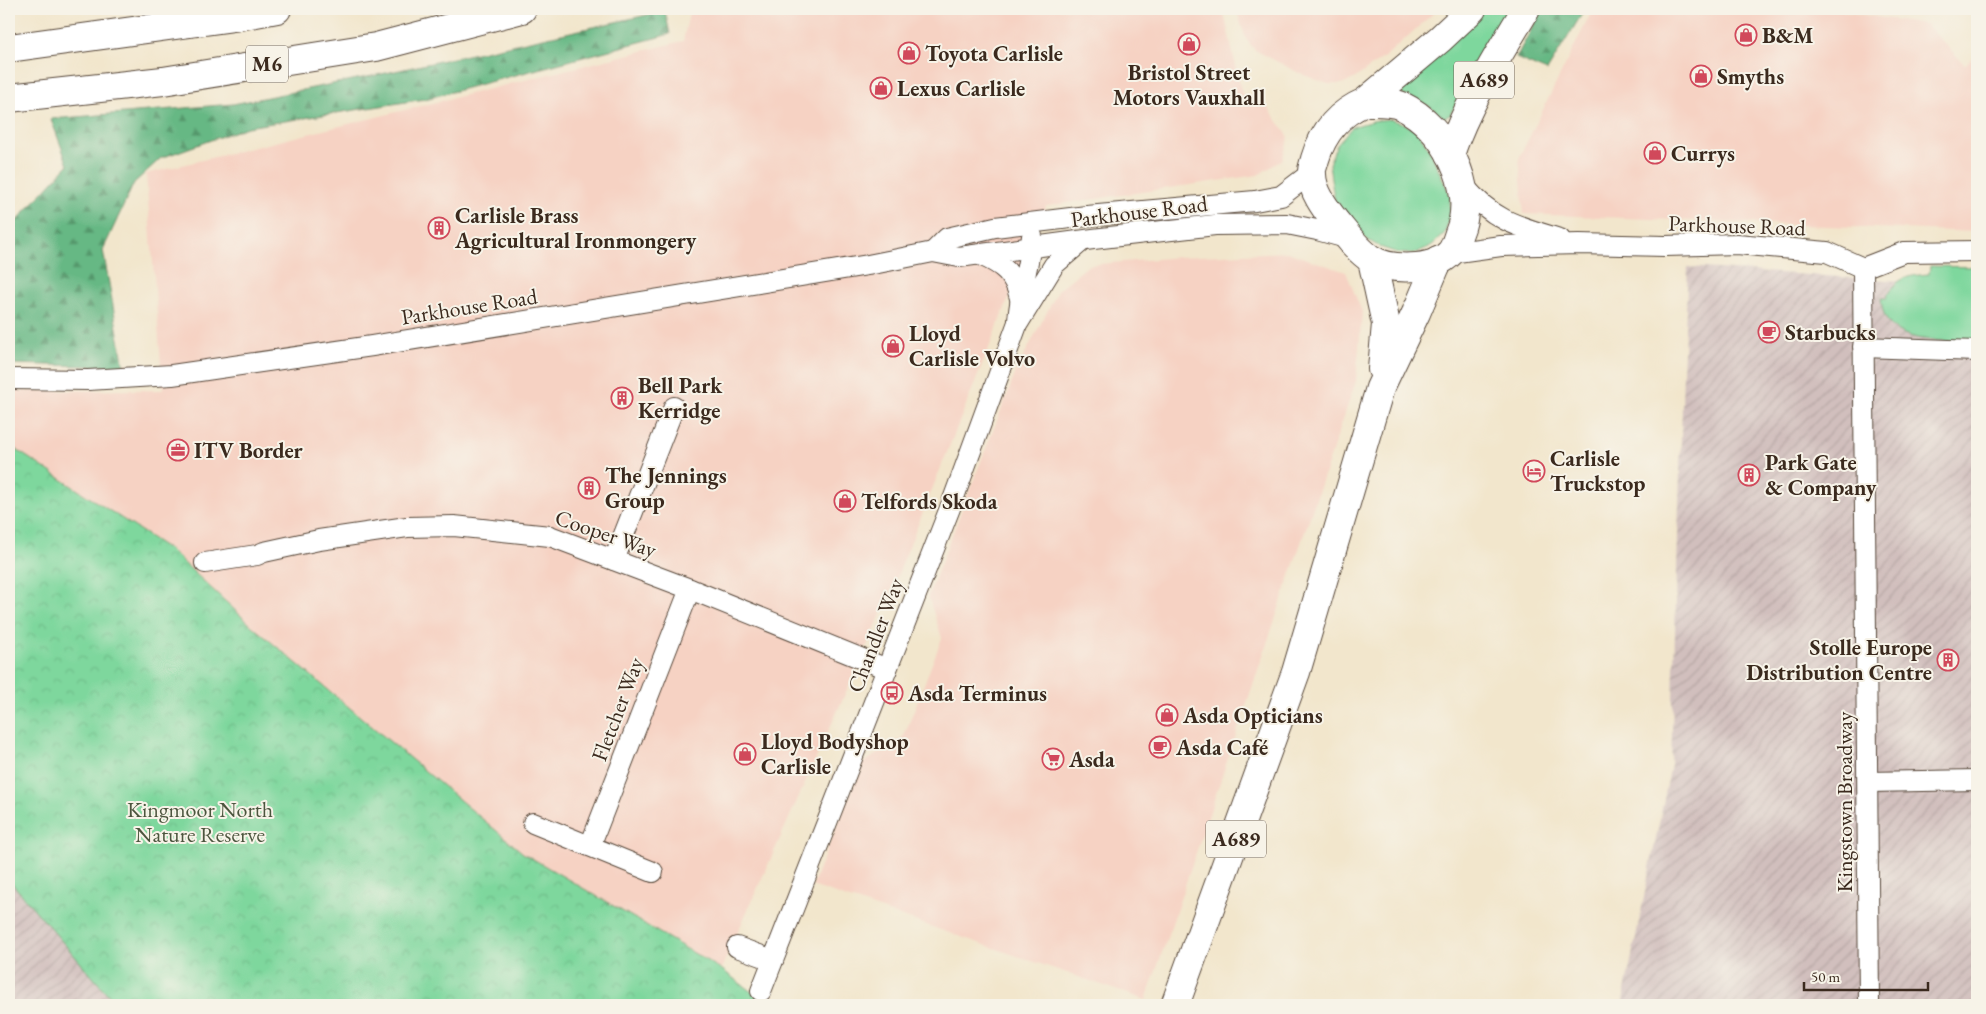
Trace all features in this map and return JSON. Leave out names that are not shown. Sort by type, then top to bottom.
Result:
[{"type":"highway","name":"M6","points":[[9,48],[234,17],[277,9]]},
{"type":"highway","name":"M6","points":[[9,98],[163,81],[376,47],[522,9]]},
{"type":"highway","name":"A689","points":[[1365,102],[1440,39],[1472,9]]},
{"type":"highway","name":"A689","points":[[1450,154],[1469,107],[1526,9]]},
{"type":"highway","points":[[1365,102],[1383,102],[1401,106],[1415,114],[1430,127],[1450,154],[1463,185],[1465,216],[1444,257],[1420,267],[1404,268],[1389,266],[1372,260],[1350,239],[1326,209],[1318,195],[1311,173],[1319,145],[1346,111],[1365,102]]},
{"type":"highway","name":"A689","points":[[1175,1005],[1296,672],[1380,388],[1444,257]]},
{"type":"highway","name":"A689","points":[[1372,260],[1386,324],[1380,388]]},
{"type":"street","name":"Parkhouse Road","points":[[933,252],[947,238],[995,226],[1255,201],[1281,196],[1311,173]]},
{"type":"street","name":"Parkhouse Road","points":[[1463,185],[1490,212],[1516,226],[1579,244]]},
{"type":"street","name":"Chandler Way","points":[[1018,325],[1020,298],[1028,270],[1034,223]]},
{"type":"street","points":[[1034,223],[1046,235],[1053,255]]},
{"type":"street","name":"Parkhouse Road","points":[[1082,242],[1215,225],[1288,224],[1350,239]]},
{"type":"street","name":"Chandler Way","points":[[761,991],[887,669],[1018,325],[1053,255],[1082,242]]},
{"type":"street","name":"Parkhouse Road","points":[[1444,257],[1501,246],[1738,244],[1827,252],[1863,268]]},
{"type":"street","name":"Parkhouse Road","points":[[9,379],[88,380],[172,375],[372,346],[868,265],[933,252],[960,257],[1031,248],[1053,255]]},
{"type":"street","points":[[1863,268],[1904,252],[1977,250]]},
{"type":"street","name":"Chandler Way","points":[[980,255],[995,261],[1010,274],[1016,283],[1020,298]]},
{"type":"street","name":"Kingstown Broadway","points":[[1863,268],[1869,1005]]},
{"type":"street","points":[[1863,347],[1977,352]]},
{"type":"street","points":[[614,560],[674,407]]},
{"type":"street","name":"Cooper Way","points":[[205,563],[257,556],[264,552],[319,540],[407,526],[454,526],[550,536],[690,588],[887,669]]},
{"type":"street","name":"Fletcher Way","points":[[590,846],[690,588]]},
{"type":"street","points":[[1868,782],[1977,780]]},
{"type":"street","points":[[533,823],[653,872]]},
{"type":"street","points":[[737,947],[773,960]]},
{"type":"shaded area","points":[[690,9],[1223,9],[1242,94],[1261,98],[1289,137],[1282,160],[1258,175],[1046,206],[888,599],[721,969],[523,853],[252,626],[170,550],[9,445],[9,391],[163,390],[146,174],[683,41]]},
{"type":"shaded area","points":[[1236,9],[1438,9],[1387,55],[1354,79],[1341,84],[1328,84],[1301,74],[1255,50],[1246,39]]},
{"type":"shaded area","points":[[1593,9],[1843,9],[1844,12],[1926,24],[1965,65],[1977,53],[1977,232],[1524,214],[1519,158]]},
{"type":"shaded area","points":[[1287,252],[1346,272],[1362,312],[1356,381],[1146,1000],[812,886],[862,764],[904,736],[942,638],[928,596],[1018,367],[1059,289],[1089,265],[1179,257]]},
{"type":"shaded area","points":[[1688,267],[1977,286],[1977,1005],[1622,1005],[1671,765]]},
{"type":"shaded area","points":[[9,880],[117,1005],[9,1005]]},
{"type":"green space","points":[[1484,9],[1517,9],[1468,82],[1450,115],[1444,118],[1431,107],[1403,95],[1399,87]]},
{"type":"green space","points":[[1542,9],[1585,9],[1547,71],[1516,58]]},
{"type":"green space","points":[[665,11],[670,34],[425,99],[247,127],[161,158],[134,183],[103,250],[124,367],[9,364],[9,229],[68,165],[51,119],[233,104],[377,75]]},
{"type":"green space","points":[[1389,119],[1405,124],[1417,131],[1428,147],[1450,195],[1450,214],[1445,233],[1431,246],[1413,254],[1398,253],[1380,247],[1366,239],[1335,202],[1329,164],[1337,144],[1352,127]]},
{"type":"green space","points":[[1930,266],[1977,267],[1977,341],[1943,341],[1917,338],[1896,330],[1887,320],[1881,298],[1886,298],[1894,286],[1903,279],[1929,274]]},
{"type":"green space","name":"Kingmoor North Nature Reserve","points":[[9,445],[170,550],[252,626],[523,853],[721,969],[769,1005],[117,1005],[9,880]]},
{"type":"place","name":"B&M","points":[[1746,35]]},
{"type":"place","name":"Bristol Street Motors Vauxhall","points":[[1189,44]]},
{"type":"place","name":"Toyota Carlisle","points":[[909,53]]},
{"type":"place","name":"Smyths","points":[[1701,76]]},
{"type":"place","name":"Lexus Carlisle","points":[[881,88]]},
{"type":"place","name":"Currys","points":[[1655,153]]},
{"type":"place","name":"Carlisle Brass Agricultural Ironmongery","points":[[439,228]]},
{"type":"place","name":"Starbucks","points":[[1769,332]]},
{"type":"place","name":"Lloyd Carlisle Volvo","points":[[893,346]]},
{"type":"place","name":"Bell Park Kerridge","points":[[622,398]]},
{"type":"place","name":"ITV Border","points":[[178,450]]},
{"type":"place","name":"Carlisle Truckstop","points":[[1534,471]]},
{"type":"place","name":"Park Gate & Company","points":[[1749,475]]},
{"type":"place","name":"The Jennings Group","points":[[589,488]]},
{"type":"place","name":"Telfords Skoda","points":[[845,501]]},
{"type":"place","name":"Stolle Europe Distribution Centre","points":[[1948,660]]},
{"type":"place","name":"Asda Terminus","points":[[892,693]]},
{"type":"place","name":"Asda Opticians","points":[[1167,715]]},
{"type":"place","name":"Asda Café","points":[[1160,747]]},
{"type":"place","name":"Lloyd Bodyshop Carlisle","points":[[745,754]]},
{"type":"place","name":"Asda","points":[[1053,759]]}]
